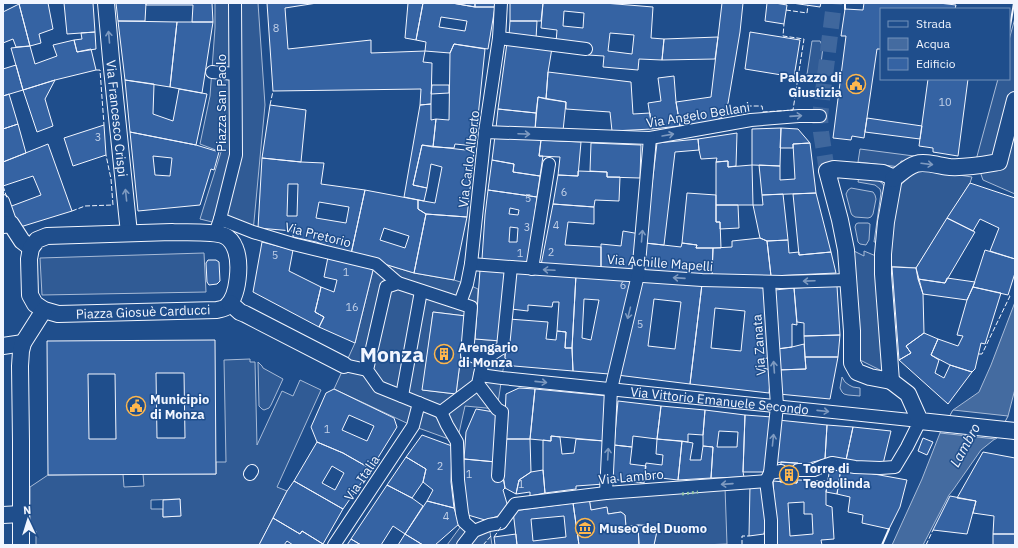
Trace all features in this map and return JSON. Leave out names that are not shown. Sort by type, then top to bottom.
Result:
[{"type":"street","name":"Via Francesco Crispi","points":[[106,3],[130,233]]},
{"type":"street","name":"Piazza San Paolo","points":[[218,225],[236,155],[235,3]]},
{"type":"street","name":"Via Carlo Alberto","points":[[460,303],[467,284],[471,264],[485,132],[499,38],[501,3]]},
{"type":"street","points":[[499,38],[586,49]]},
{"type":"street","points":[[212,72],[235,74]]},
{"type":"street","points":[[892,179],[910,167],[921,163],[950,167],[976,166],[999,162],[1015,100]]},
{"type":"street","name":"Via Angelo Bellani","points":[[485,132],[650,138],[751,120],[799,116],[820,116]]},
{"type":"street","points":[[606,493],[611,389],[638,275],[650,138]]},
{"type":"street","points":[[532,269],[549,164]]},
{"type":"street","points":[[798,470],[814,470],[832,463],[880,468],[895,467],[920,421],[908,394],[890,381],[857,372],[852,363],[852,331],[846,250],[827,171],[834,168],[884,173],[892,179],[893,183],[886,222],[883,254],[890,381]]},
{"type":"street","points":[[3,200],[7,225],[31,248]]},
{"type":"street","points":[[21,545],[20,366],[23,343],[44,310],[35,304],[30,295],[28,258],[31,248],[37,240],[47,236],[172,232],[218,225],[235,248],[237,257],[237,281],[230,303],[240,312],[344,366],[367,370],[379,387],[441,412],[457,442],[458,480],[462,513],[464,522],[474,531],[463,545]]},
{"type":"street","name":"Via Pretorio","points":[[218,225],[253,232],[293,244],[376,264],[398,283]]},
{"type":"street","name":"Via Achille Mapelli","points":[[471,264],[702,280],[769,282],[848,280]]},
{"type":"street","points":[[441,412],[479,380],[483,360],[503,347],[511,267]]},
{"type":"street","name":"Via Zanata","points":[[769,282],[777,406],[772,475],[771,545]]},
{"type":"street","points":[[367,370],[386,287],[398,283],[471,306],[468,354],[483,360]]},
{"type":"street","points":[[402,396],[421,291]]},
{"type":"street","name":"Piazza Giosuè Carducci","points":[[44,310],[58,314],[210,310],[226,308],[230,303]]},
{"type":"street","points":[[3,346],[23,343]]},
{"type":"street","name":"Via Vittorio Emanuele Secondo","points":[[479,380],[502,378],[1011,430]]},
{"type":"street","points":[[479,380],[497,409],[502,412],[498,476]]},
{"type":"street","name":"Via Italia","points":[[334,545],[413,426],[418,403]]},
{"type":"street","name":"Via Lambro","points":[[474,531],[489,525],[501,523],[515,504],[772,475]]},
{"type":"street","points":[[3,515],[20,514]]},
{"type":"shaded area","points":[[215,3],[258,3],[265,105],[253,232],[200,219],[221,152],[200,144],[210,96],[215,28]]},
{"type":"shaded area","points":[[1015,18],[1015,194],[983,180],[976,160],[998,80],[1010,80],[1010,36]]},
{"type":"shaded area","points":[[812,41],[820,41],[823,47],[819,80],[814,82],[806,81]]},
{"type":"shaded area","points":[[860,149],[914,156],[913,162],[901,161],[900,167],[858,162]]},
{"type":"shaded area","points":[[919,169],[972,177],[970,183],[916,268],[887,266],[897,188]]},
{"type":"shaded area","points":[[859,177],[877,180],[885,187],[880,242],[874,242],[881,193],[880,189],[875,185],[858,182]]},
{"type":"shaded area","points":[[851,188],[873,192],[876,199],[871,217],[855,217],[852,215],[846,194]]},
{"type":"shaded area","points":[[858,223],[870,224],[869,240],[866,245],[858,242],[855,227]]},
{"type":"shaded area","points":[[852,250],[864,256],[864,251],[876,256],[884,372],[860,360]]},
{"type":"shaded area","points":[[204,253],[206,292],[42,295],[40,258]]},
{"type":"shaded area","points":[[378,262],[414,273],[454,280],[478,289],[475,339],[501,341],[505,357],[497,409],[465,406],[457,442],[413,426],[334,389],[355,343],[374,266]],"holes":[[[433,312],[466,316],[456,394],[423,390]]]},
{"type":"shaded area","points":[[250,359],[250,362],[255,362],[257,445],[282,391],[293,396],[300,380],[321,390],[277,487],[287,491],[259,545],[36,545],[36,531],[30,532],[30,487],[48,475],[123,474],[124,487],[144,486],[143,474],[216,474],[216,462],[226,462],[224,360]],"holes":[[[180,499],[180,516],[163,517],[163,509],[151,509],[151,500]]]},
{"type":"shaded area","points":[[258,362],[263,368],[283,379],[271,405],[269,408],[264,410],[259,406]]},
{"type":"shaded area","points":[[842,377],[849,385],[860,388],[860,396],[848,395],[842,392],[840,388]]},
{"type":"shaded area","points":[[725,487],[727,544],[654,545],[658,526],[638,525],[626,527],[625,515],[621,512],[608,514],[607,508],[591,510],[589,498]]},
{"type":"shaded area","points":[[464,522],[489,525],[492,545],[447,545]]},
{"type":"water","name":"Lambro","points":[[1015,302],[1015,389],[1008,416],[996,438],[981,450],[949,495],[923,545],[892,545],[922,479],[940,433],[953,410],[979,392]]},
{"type":"pier","points":[[953,410],[1008,416],[996,439],[940,433]]},
{"type":"building","points":[[48,3],[53,29],[39,34],[41,43],[30,46],[19,4]]},
{"type":"building","points":[[64,3],[93,3],[95,32],[67,34]]},
{"type":"building","points":[[116,3],[146,3],[145,21],[118,21]]},
{"type":"building","points":[[146,3],[212,3],[213,22],[192,22],[193,5],[146,5]]},
{"type":"building","points":[[267,3],[317,3],[285,8],[288,49],[371,40],[371,53],[425,51],[423,62],[432,63],[431,104],[420,105],[421,89],[273,91]]},
{"type":"building","points":[[408,3],[423,3],[416,40],[405,38]]},
{"type":"building","points":[[423,3],[452,3],[475,7],[495,7],[488,49],[454,44],[450,53],[425,51],[426,42],[416,40]],"holes":[[[441,17],[467,21],[465,31],[439,27]]]},
{"type":"building","points":[[452,3],[475,3],[475,7]]},
{"type":"building","points":[[475,3],[495,3],[495,7],[475,7]]},
{"type":"building","points":[[510,3],[543,3],[541,21],[510,21]]},
{"type":"building","points":[[543,3],[604,3],[653,7],[651,38],[664,39],[662,60],[639,59],[638,70],[603,67],[604,56],[588,55],[589,45],[556,42],[557,30],[541,28]],"holes":[[[564,11],[584,13],[583,28],[563,26]],[[610,33],[634,35],[632,54],[608,51]]]},
{"type":"building","points":[[722,3],[743,3],[740,32],[726,115],[715,121],[680,126],[676,102],[711,97]]},
{"type":"building","points":[[767,3],[787,5],[784,24],[765,21]]},
{"type":"building","points":[[792,3],[821,3],[820,7]]},
{"type":"building","name":"Palazzo di Giustizia","points":[[864,3],[939,3],[956,5],[955,8],[880,8],[880,49],[877,49],[864,138],[852,136],[851,140],[833,138],[846,36],[841,36],[845,9],[863,10]]},
{"type":"building","points":[[19,4],[30,46],[16,47],[13,39],[3,43],[3,12]]},
{"type":"building","points":[[118,21],[177,22],[170,87],[125,80]]},
{"type":"building","points":[[510,21],[537,21],[536,39],[509,36]]},
{"type":"building","points":[[177,22],[213,22],[202,93],[170,87]]},
{"type":"building","points":[[95,32],[96,49],[77,52],[74,40],[82,39],[81,33]]},
{"type":"building","points":[[750,32],[800,40],[794,77],[745,69]]},
{"type":"building","points":[[718,37],[715,59],[662,60],[664,39]]},
{"type":"building","points":[[74,40],[77,52],[91,49],[96,70],[23,90],[11,48],[30,46],[35,64],[57,56],[53,45]]},
{"type":"building","points":[[507,43],[552,48],[546,99],[538,97],[536,113],[498,109]]},
{"type":"building","points":[[454,44],[485,49],[475,146],[455,144],[454,148],[433,147],[436,119],[449,120],[450,53]]},
{"type":"building","points":[[16,65],[23,90],[3,96],[3,69]]},
{"type":"building","points":[[548,72],[631,82],[633,114],[650,113],[652,129],[612,131],[610,112],[566,109],[566,102],[546,99]]},
{"type":"building","points":[[674,76],[680,126],[652,129],[648,103],[661,101],[658,78]]},
{"type":"building","points":[[55,80],[45,99],[53,126],[37,132],[23,90]]},
{"type":"building","points":[[125,80],[154,84],[153,114],[173,121],[179,89],[207,94],[196,145],[130,132]]},
{"type":"building","points":[[928,80],[968,80],[958,156],[933,152],[933,148],[919,146]]},
{"type":"building","points":[[432,85],[449,85],[449,93],[431,94]]},
{"type":"building","points":[[9,94],[18,124],[3,129],[3,96]]},
{"type":"building","points":[[538,97],[566,102],[563,131],[535,130]]},
{"type":"building","points":[[431,104],[431,120],[436,119],[433,147],[422,145],[413,185],[427,188],[424,201],[404,197],[420,105]]},
{"type":"building","points":[[270,105],[306,110],[301,162],[262,158]]},
{"type":"building","points":[[498,109],[536,113],[535,130],[496,128]]},
{"type":"building","points":[[867,118],[922,126],[920,139],[865,132]]},
{"type":"building","points":[[18,124],[26,153],[3,162],[3,129]]},
{"type":"building","points":[[104,125],[106,155],[73,166],[64,138]]},
{"type":"building","points":[[781,128],[780,166],[752,165],[752,129]]},
{"type":"building","points":[[781,128],[798,129],[810,143],[793,144],[793,148],[780,148]]},
{"type":"building","points":[[130,132],[196,145],[219,152],[214,170],[211,169],[200,205],[138,211]],"holes":[[[153,156],[172,158],[170,176],[155,175]]]},
{"type":"building","points":[[737,133],[736,166],[728,167],[728,161],[716,162],[717,158],[701,159],[698,139]]},
{"type":"building","points":[[495,136],[541,140],[539,156],[543,156],[540,176],[513,172],[514,164],[492,160]]},
{"type":"building","points":[[698,139],[699,150],[675,152],[664,245],[645,243],[657,143]]},
{"type":"building","points":[[541,140],[581,142],[578,176],[558,175],[560,157],[539,156]]},
{"type":"building","points":[[591,143],[641,145],[640,178],[607,177],[607,172],[590,171]]},
{"type":"building","points":[[810,143],[816,193],[762,195],[759,165],[780,166],[780,180],[795,179],[793,144]]},
{"type":"building","points":[[48,144],[72,211],[17,228],[9,207],[41,195],[33,176],[3,186],[3,162]]},
{"type":"building","points":[[422,145],[474,151],[467,217],[426,214],[418,209],[418,200],[435,203],[442,167],[431,164],[427,188],[413,185]]},
{"type":"building","points":[[262,158],[324,163],[321,184],[365,190],[351,254],[316,242],[293,237],[293,231],[258,228]],"holes":[[[288,184],[298,184],[297,216],[287,216]],[[319,202],[349,207],[346,223],[316,218]]]},
{"type":"building","points":[[492,160],[514,164],[513,172],[540,176],[537,197],[488,190]]},
{"type":"building","points":[[728,161],[728,167],[752,165],[753,205],[716,205],[716,162]]},
{"type":"building","points":[[578,171],[607,172],[607,177],[620,177],[619,201],[595,200],[594,207],[553,204],[558,175],[578,176]]},
{"type":"building","points":[[970,183],[1015,198],[1015,259],[990,251],[999,228],[980,219],[973,231],[947,218]]},
{"type":"building","points":[[365,190],[418,200],[418,209],[426,214],[414,273],[351,254]],"holes":[[[384,228],[409,236],[405,248],[380,240]]]},
{"type":"building","points":[[488,190],[537,197],[528,265],[482,259]],"holes":[[[510,208],[519,210],[518,215],[509,214]],[[510,227],[518,228],[517,242],[509,242]]]},
{"type":"building","points":[[687,193],[716,195],[716,222],[720,222],[721,248],[696,248],[697,245],[682,243]]},
{"type":"building","points":[[816,193],[831,252],[799,255],[793,194]]},
{"type":"building","points":[[783,194],[788,240],[767,241],[760,238],[753,205],[763,205],[762,195]]},
{"type":"building","points":[[553,204],[594,207],[594,224],[568,222],[565,245],[601,247],[601,268],[541,265]]},
{"type":"building","points":[[716,205],[738,205],[739,228],[720,229],[720,222],[716,222]]},
{"type":"building","points":[[426,214],[467,217],[454,280],[414,273]]},
{"type":"building","points":[[947,218],[975,232],[945,283],[918,279],[916,268]]},
{"type":"building","points":[[623,231],[640,234],[637,270],[601,268],[601,244],[621,246]]},
{"type":"building","points":[[760,238],[767,241],[771,276],[712,276],[713,248],[732,247],[732,241]]},
{"type":"building","points":[[788,240],[789,253],[799,252],[799,255],[831,252],[836,273],[771,276],[767,241]]},
{"type":"building","points":[[262,242],[293,250],[289,271],[321,287],[315,312],[324,317],[319,327],[253,292]]},
{"type":"building","points":[[645,243],[681,247],[682,243],[697,245],[696,248],[713,248],[712,276],[641,270]]},
{"type":"building","points":[[985,250],[1015,259],[1015,273],[1008,295],[973,287]]},
{"type":"building","points":[[328,257],[374,266],[355,343],[319,327],[324,317],[315,312],[321,287],[334,292],[337,280],[324,277]]},
{"type":"building","points":[[208,260],[216,260],[219,262],[220,281],[217,284],[209,285],[207,282],[206,263]]},
{"type":"building","points":[[892,267],[916,268],[923,294],[924,333],[906,346],[911,353],[899,360]]},
{"type":"building","points":[[480,270],[506,272],[501,341],[475,339]]},
{"type":"building","points":[[515,271],[576,275],[572,348],[565,348],[566,332],[557,331],[559,302],[553,302],[552,307],[528,305],[528,311],[511,309]]},
{"type":"building","points":[[576,275],[634,277],[609,374],[573,371],[572,348]],"holes":[[[584,299],[599,300],[591,340],[582,338]]]},
{"type":"building","points":[[947,278],[975,282],[967,300],[923,294],[918,279],[945,283]]},
{"type":"building","points":[[640,281],[702,284],[690,384],[617,375]],"holes":[[[654,299],[681,302],[675,349],[648,346]]]},
{"type":"building","points":[[702,284],[765,288],[770,357],[764,359],[763,368],[771,370],[769,393],[690,384]],"holes":[[[715,308],[745,311],[741,351],[711,348]]]},
{"type":"building","points":[[837,286],[840,335],[804,336],[804,323],[797,322],[794,288]]},
{"type":"building","points":[[973,287],[1001,293],[985,344],[981,343],[975,369],[972,372],[950,365],[931,355],[938,339],[958,346],[963,336],[957,335],[967,300]]},
{"type":"building","points":[[794,288],[797,325],[792,324],[792,347],[777,349],[775,290]]},
{"type":"building","name":"Arengario di Monza","points":[[433,312],[466,316],[456,394],[422,390]]},
{"type":"building","points":[[509,319],[548,322],[546,339],[556,340],[557,331],[566,332],[565,348],[572,348],[573,371],[514,366],[505,358]]},
{"type":"building","points":[[924,333],[938,339],[931,355],[939,360],[935,373],[944,378],[950,365],[972,372],[948,404],[899,360],[911,353],[906,346]]},
{"type":"building","points":[[840,335],[838,357],[805,357],[804,336]]},
{"type":"building","name":"Municipio di Monza","points":[[215,340],[216,474],[48,475],[47,341]],"holes":[[[156,373],[184,373],[185,438],[157,438]],[[88,374],[115,374],[116,439],[89,439]]]},
{"type":"building","points":[[804,344],[806,369],[777,370],[777,349]]},
{"type":"building","points":[[805,357],[838,357],[830,399],[779,394],[777,370],[806,369]]},
{"type":"building","points":[[519,388],[535,389],[530,439],[504,439],[506,394]]},
{"type":"building","points":[[334,389],[394,418],[397,427],[371,469],[343,453],[317,442],[311,427],[326,393]],"holes":[[[349,415],[374,426],[367,441],[342,430]]]},
{"type":"building","points":[[535,389],[608,396],[604,441],[551,436],[551,441],[530,439]]},
{"type":"building","points":[[618,401],[661,406],[657,439],[633,436],[632,447],[614,445]]},
{"type":"building","points":[[661,406],[705,410],[703,435],[688,434],[688,442],[657,439]]},
{"type":"building","points":[[476,409],[500,413],[496,462],[464,459],[466,432]]},
{"type":"building","points":[[705,410],[745,415],[744,477],[711,478],[713,447],[703,446]],"holes":[[[719,431],[738,432],[737,447],[717,447]]]},
{"type":"building","points":[[745,415],[772,417],[764,472],[743,472]]},
{"type":"building","points":[[778,420],[827,425],[825,459],[805,464],[781,462],[773,464]]},
{"type":"building","points":[[827,425],[853,427],[846,460],[825,459]]},
{"type":"building","points":[[853,427],[891,431],[883,464],[846,460]]},
{"type":"building","points":[[422,435],[452,446],[451,482],[454,508],[427,501],[433,490],[423,482],[426,469],[406,457]]},
{"type":"building","points":[[551,436],[560,437],[562,454],[574,453],[576,439],[604,441],[604,484],[576,486],[576,489],[545,493],[543,440],[551,441]]},
{"type":"building","points":[[923,438],[933,442],[927,455],[918,451]]},
{"type":"building","points":[[504,439],[530,439],[531,472],[519,480],[516,494],[505,488],[503,476]]},
{"type":"building","points":[[657,439],[682,441],[678,480],[644,476],[646,463],[662,465],[663,455],[656,454]]},
{"type":"building","points":[[682,441],[693,443],[690,460],[701,460],[703,446],[713,447],[711,478],[678,480]]},
{"type":"building","points":[[317,442],[343,453],[371,469],[343,509],[294,481]],"holes":[[[332,466],[344,473],[335,490],[322,483]]]},
{"type":"building","points":[[614,445],[632,447],[630,464],[646,466],[644,483],[610,479]]},
{"type":"building","points":[[983,452],[1015,458],[1015,534],[993,534],[994,516],[973,513],[976,501],[957,498]]},
{"type":"building","points":[[406,457],[426,469],[423,482],[412,498],[387,485]]},
{"type":"building","points":[[464,459],[496,462],[503,476],[505,488],[503,490],[508,507],[502,515],[485,520],[468,515],[463,476]]},
{"type":"building","name":"Torre di Teodolinda","points":[[781,462],[798,463],[797,483],[780,482]]},
{"type":"building","points":[[830,467],[841,468],[837,494],[826,492]]},
{"type":"building","points":[[841,468],[907,480],[900,507],[889,529],[862,523],[863,515],[848,512],[850,497],[837,494]]},
{"type":"building","points":[[543,470],[545,493],[530,496],[530,492],[516,494],[519,480],[531,472]]},
{"type":"building","points":[[797,480],[828,481],[826,505],[832,507],[834,539],[821,540],[822,545],[777,545],[773,481],[797,483]],"holes":[[[804,502],[804,514],[812,514],[813,534],[790,536],[788,503]]]},
{"type":"building","points":[[294,481],[343,509],[323,544],[302,531],[300,534],[273,518]]},
{"type":"building","points":[[763,484],[766,520],[764,534],[749,536],[750,485]]},
{"type":"building","points":[[387,485],[412,498],[423,506],[405,534],[393,526],[381,545],[361,545],[351,539]]},
{"type":"building","points":[[950,496],[976,501],[967,534],[933,530]]},
{"type":"building","points":[[589,498],[591,510],[607,507],[608,514],[621,512],[625,515],[626,527],[638,525],[639,545],[579,545],[573,503]]},
{"type":"building","points":[[180,499],[181,516],[163,517],[163,500]]},
{"type":"building","points":[[427,501],[454,508],[459,524],[435,545],[423,545],[405,534]]},
{"type":"building","points":[[573,503],[579,545],[517,545],[513,511]],"holes":[[[564,516],[566,537],[533,541],[531,519]]]},
{"type":"building","points":[[273,518],[300,534],[302,531],[323,545],[293,545],[287,541],[284,545],[259,545]]},
{"type":"building","points":[[638,525],[658,526],[654,545],[639,545]]},
{"type":"building","points":[[405,534],[423,545],[398,545]]},
{"type":"building","points":[[516,534],[517,545],[495,545],[494,537]]},
{"type":"building","points":[[993,534],[1015,534],[1015,545],[993,545]]},
{"type":"building","points":[[351,539],[361,545],[347,545]]},
{"type":"tunnel","points":[[827,171],[820,116],[834,3]]},
{"type":"hedge","points":[[682,494],[698,492]]},
{"type":"fence","points":[[786,10],[807,13],[808,5]]},
{"type":"fence","points":[[726,115],[748,112],[747,106],[762,106],[763,112],[793,110],[804,39],[783,36],[784,24]]},
{"type":"fence","points":[[96,70],[100,70],[104,125]]},
{"type":"fence","points":[[270,105],[273,91]]},
{"type":"fence","points":[[72,211],[85,206],[113,205],[111,179],[106,155]]},
{"type":"fence","points":[[3,186],[7,198]]},
{"type":"fence","points":[[979,354],[982,354],[1010,296],[1008,295]]},
{"type":"fence","points":[[494,537],[501,527]]},
{"type":"fence","points":[[926,545],[933,530]]},
{"type":"fence","points":[[483,545],[491,536]]},
{"type":"fence","points":[[742,545],[742,536],[749,536]]},
{"type":"wall","points":[[845,3],[845,9]]},
{"type":"wall","points":[[1010,26],[1014,3]]},
{"type":"wall","points":[[882,545],[889,529]]},
{"type":"place","name":"Palazzo di Giustizia","points":[[856,84]]},
{"type":"place","name":"Arengario di Monza","points":[[444,354]]},
{"type":"place","name":"Municipio di Monza","points":[[136,406]]},
{"type":"place","name":"Torre di Teodolinda","points":[[789,475]]},
{"type":"place","name":"Museo del Duomo","points":[[585,528]]},
{"type":"district","name":"Monza","points":[[392,354]]}]
